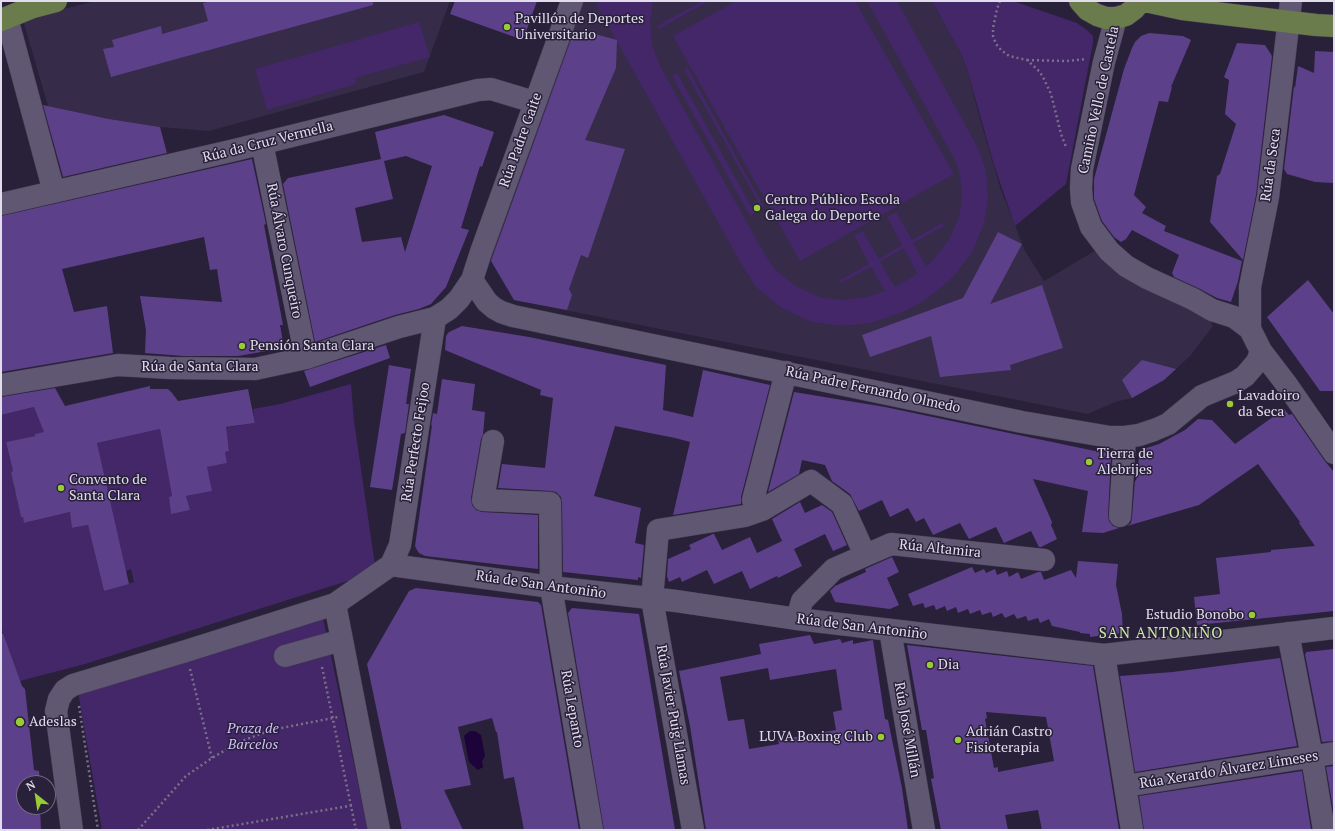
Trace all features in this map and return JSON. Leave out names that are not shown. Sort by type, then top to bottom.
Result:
[{"type":"main road","points":[[3,16],[56,1]]},
{"type":"main road","points":[[1080,1],[1088,10],[1106,18],[1116,18],[1126,15],[1141,1]]},
{"type":"main road","points":[[1145,1],[1182,9],[1290,11],[1334,26]]},
{"type":"street","name":"Rúa Padre Gaite","points":[[472,280],[534,102],[572,1]]},
{"type":"street","name":"Rúa da Seca","points":[[1250,329],[1250,287],[1268,197],[1290,11]]},
{"type":"street","points":[[3,16],[54,192]]},
{"type":"street","name":"Camiño Vello de Castela","points":[[1116,18],[1104,62],[1082,169],[1082,202],[1091,227],[1109,251],[1126,266],[1212,310],[1234,317],[1250,329]]},
{"type":"street","name":"Rúa da Cruz Vermella","points":[[1,204],[262,144],[478,90],[491,89],[534,102]]},
{"type":"street","name":"Rúa Álvaro Cunqueiro","points":[[262,144],[306,358]]},
{"type":"street","name":"Rúa de Santa Clara","points":[[1,385],[118,365],[170,368],[255,369],[306,358],[399,327],[435,318],[449,309],[459,299],[472,280]]},
{"type":"street","name":"Rúa Padre Fernando Olmedo","points":[[472,280],[487,302],[500,312],[513,316],[1029,423],[1110,437],[1125,437],[1154,430],[1168,424],[1202,396],[1236,382],[1245,376],[1257,362],[1261,351]]},
{"type":"street","name":"Rúa Perfecto Feijoo","points":[[391,565],[400,545],[435,318]]},
{"type":"street","points":[[1250,329],[1261,351],[1287,385],[1334,453]]},
{"type":"street","points":[[753,500],[786,372]]},
{"type":"street","points":[[1120,516],[1125,437]]},
{"type":"street","name":"Rúa Lepanto","points":[[492,441],[483,500],[550,503],[551,587],[592,830]]},
{"type":"street","name":"Rúa Javier Puig Llamas","points":[[693,830],[652,599],[658,530],[745,516],[762,510],[811,481],[842,504],[865,555]]},
{"type":"street","name":"Rúa Altamira","points":[[797,620],[802,600],[834,569],[891,544],[1044,560]]},
{"type":"street","points":[[72,830],[56,710],[59,700],[65,690],[73,685],[335,604],[391,565]]},
{"type":"street","name":"Rúa de San Antoniño","points":[[391,565],[551,587],[676,601],[797,620],[1104,655],[1334,628]]},
{"type":"street","points":[[335,604],[379,830]]},
{"type":"street","name":"Rúa José Millán","points":[[890,630],[924,830]]},
{"type":"street","points":[[1288,633],[1312,757],[1324,830]]},
{"type":"street","points":[[285,656],[342,640]]},
{"type":"street","points":[[1104,655],[1132,830]]},
{"type":"street","name":"Rúa Xerardo Álvarez Limeses","points":[[1125,786],[1334,753]]},
{"type":"path","points":[[1000,1],[995,14],[993,28],[994,36],[996,44],[1009,56],[1027,60],[1066,61],[1090,59]]},
{"type":"path","points":[[1027,60],[1039,71],[1047,85],[1066,148]]},
{"type":"path","points":[[186,651],[212,758]]},
{"type":"path","points":[[322,667],[356,830]]},
{"type":"path","points":[[78,699],[98,830]]},
{"type":"path","points":[[138,830],[186,776],[239,742],[271,730],[356,713]]},
{"type":"path","points":[[207,830],[373,802]]},
{"type":"shaded area","points":[[95,1],[450,1],[424,72],[209,131],[160,127],[109,119],[48,106],[23,20]]},
{"type":"shaded area","name":"Centro Público Escola Galega do Deporte","points":[[583,1],[932,1],[961,54],[967,69],[1001,190],[1025,251],[1044,281],[1098,249],[1207,313],[1213,326],[1190,356],[1164,380],[1132,398],[1115,402],[1088,414],[514,300],[489,256]]},
{"type":"shaded area","points":[[470,731],[475,731],[481,735],[485,756],[482,761],[483,767],[478,770],[469,762],[464,736]]},
{"type":"green space","points":[[602,1],[653,1],[650,22],[652,45],[661,68],[764,253],[775,269],[794,285],[819,297],[841,300],[866,297],[885,291],[871,267],[841,283],[840,280],[869,264],[854,235],[863,231],[879,259],[902,245],[887,217],[896,212],[912,240],[942,223],[944,226],[913,243],[926,266],[934,259],[950,238],[959,217],[962,196],[960,176],[956,162],[867,1],[897,1],[980,152],[986,171],[988,197],[984,223],[973,251],[953,277],[927,299],[905,311],[871,323],[840,326],[811,322],[780,307],[756,287],[742,265],[596,4]],"holes":[[[904,248],[917,273],[895,287],[880,262]]]},
{"type":"green space","points":[[702,1],[709,1],[659,29],[657,26]]},
{"type":"green space","points":[[736,1],[855,1],[954,174],[800,261],[673,36]]},
{"type":"green space","points":[[932,1],[1013,1],[1077,23],[1093,36],[1093,43],[1066,184],[1015,226],[994,165],[967,69],[961,54]]},
{"type":"green space","points":[[419,22],[430,57],[355,78],[356,84],[267,110],[255,69]]},
{"type":"green space","points":[[687,67],[764,207],[762,209],[684,69]]},
{"type":"green space","points":[[677,73],[755,213],[750,216],[672,76]]},
{"type":"green space","points":[[351,384],[354,421],[376,572],[85,664],[20,681],[1,627],[1,415],[34,407],[37,414],[68,430],[35,434],[35,436],[6,442],[13,471],[11,472],[16,485],[14,486],[15,492],[17,492],[19,498],[17,499],[21,517],[23,517],[25,523],[70,512],[73,528],[88,525],[104,591],[134,582],[131,569],[126,571],[97,443],[160,429],[172,496],[169,497],[171,513],[189,510],[186,496],[211,491],[209,477],[205,467],[227,463],[225,452],[229,451],[223,428],[255,423],[253,409],[280,404]]},
{"type":"green space","name":"Praza de Barcelos","points":[[323,618],[368,830],[102,830],[78,692]]},
{"type":"building","points":[[212,1],[373,1],[373,5],[111,77],[103,49],[114,47],[112,40],[161,26],[162,34],[208,21],[203,3]]},
{"type":"building","name":"Pavillón de Deportes Universitario","points":[[455,1],[537,1],[523,40],[450,14]]},
{"type":"building","points":[[1149,33],[1183,36],[1191,40],[1171,87],[1168,102],[1159,101],[1134,195],[1146,207],[1142,213],[1166,226],[1164,231],[1242,261],[1238,281],[1231,302],[1217,298],[1174,277],[1172,273],[1179,255],[1132,230],[1126,239],[1121,242],[1114,237],[1102,221],[1094,199],[1094,179],[1124,69],[1135,42],[1141,36]]},
{"type":"building","points":[[573,34],[595,34],[617,40],[616,68],[585,140],[625,149],[588,258],[581,255],[569,289],[572,295],[567,310],[514,300],[491,261]]},
{"type":"building","points":[[1237,43],[1265,45],[1272,56],[1256,195],[1243,260],[1210,222],[1217,176],[1220,174],[1236,124],[1225,114],[1229,80],[1224,77]]},
{"type":"building","points":[[1315,51],[1334,52],[1334,183],[1315,182],[1287,174],[1284,169],[1294,86],[1295,88],[1298,66],[1314,73]]},
{"type":"building","points":[[43,105],[109,119],[160,127],[167,153],[63,177]]},
{"type":"building","points":[[444,115],[494,132],[482,167],[480,166],[461,228],[469,230],[446,287],[431,304],[315,342],[283,184],[288,178],[381,159],[375,132]],"holes":[[[406,156],[432,166],[405,252],[401,237],[362,242],[355,208],[393,199],[384,161]]]},
{"type":"building","points":[[252,159],[266,224],[264,225],[283,325],[280,325],[284,348],[238,356],[183,356],[145,353],[146,330],[140,296],[222,302],[217,269],[210,270],[204,237],[62,269],[74,312],[107,306],[113,353],[1,372],[1,216]]},
{"type":"building","points":[[998,232],[1022,244],[990,304],[1042,285],[1063,348],[1010,365],[1011,370],[940,377],[931,336],[870,357],[862,335],[963,298]]},
{"type":"building","points":[[1308,280],[1334,314],[1334,391],[1320,391],[1267,317]]},
{"type":"building","points":[[462,326],[529,337],[666,365],[663,410],[693,417],[703,370],[770,385],[741,497],[741,504],[673,515],[690,442],[615,426],[594,496],[641,508],[635,543],[644,545],[641,578],[638,577],[638,580],[563,572],[561,497],[556,492],[551,491],[498,488],[502,464],[545,468],[553,398],[540,395],[541,390],[445,350],[446,336],[449,332]]},
{"type":"building","points":[[386,345],[390,358],[310,387],[304,371]]},
{"type":"building","points":[[1142,360],[1176,369],[1164,380],[1132,398],[1122,380]]},
{"type":"building","points":[[389,365],[411,369],[406,404],[409,404],[405,433],[401,434],[392,490],[370,487]]},
{"type":"building","points":[[442,379],[475,384],[472,410],[485,412],[483,435],[481,439],[471,498],[472,505],[476,510],[482,512],[538,515],[538,569],[425,556],[417,550],[415,546],[432,425],[431,426],[433,413],[437,414]]},
{"type":"building","name":"Convento de Santa Clara","points":[[150,386],[150,389],[168,389],[178,401],[248,389],[255,423],[226,427],[229,451],[225,452],[227,463],[207,467],[212,491],[186,496],[190,510],[171,514],[169,497],[172,496],[160,429],[97,443],[129,584],[104,591],[88,525],[72,528],[70,512],[24,523],[23,517],[21,517],[11,472],[13,471],[6,442],[35,436],[35,434],[44,432],[34,407],[1,415],[1,397],[55,388],[65,406]]},
{"type":"building","points":[[794,392],[885,407],[1095,451],[1107,452],[1111,456],[1108,516],[1109,521],[1113,526],[1119,528],[1103,533],[1082,532],[1088,491],[1033,479],[1052,522],[1051,525],[1057,539],[1041,547],[1039,547],[1031,531],[1004,543],[996,527],[969,539],[960,523],[933,535],[924,518],[916,522],[908,508],[890,517],[882,500],[859,511],[850,494],[832,481],[825,465],[802,460],[799,474],[768,492]]},
{"type":"building","points":[[1284,409],[1289,415],[1292,414],[1334,472],[1334,611],[1197,625],[1194,597],[1220,594],[1216,558],[1271,552],[1271,550],[1315,546],[1299,523],[1300,522],[1258,464],[1199,505],[1127,526],[1131,523],[1135,480],[1136,481],[1140,450],[1159,444],[1185,430],[1198,419],[1212,420],[1235,444]]},
{"type":"building","points":[[800,502],[805,513],[822,505],[832,512],[847,545],[833,551],[825,534],[794,549],[802,566],[778,578],[777,576],[750,589],[742,571],[714,584],[707,570],[682,582],[680,577],[669,582],[667,576],[668,559],[691,549],[689,545],[713,534],[722,550],[750,537],[757,553],[782,541],[772,519]]},
{"type":"building","points":[[892,557],[899,572],[887,578],[899,605],[890,609],[835,602],[830,591],[835,586],[866,572],[865,569]]},
{"type":"building","points":[[1078,561],[1118,564],[1116,585],[1122,614],[1123,633],[1090,637],[1090,634],[1052,626],[1049,619],[1040,623],[1038,618],[1028,621],[1026,616],[1017,619],[1014,614],[1005,618],[1002,613],[993,617],[991,612],[982,615],[980,610],[970,614],[968,609],[958,613],[956,607],[947,611],[945,606],[936,610],[934,605],[925,608],[923,603],[913,606],[908,594],[972,567],[975,573],[984,569],[986,573],[995,569],[997,575],[1007,571],[1009,577],[1018,572],[1021,579],[1041,572],[1044,580],[1071,570],[1076,578]]},
{"type":"building","points":[[416,588],[538,602],[541,605],[579,830],[524,830],[514,777],[504,779],[497,732],[492,718],[458,727],[471,785],[444,790],[463,830],[402,830],[367,664],[409,591]]},
{"type":"building","points":[[572,608],[639,614],[675,830],[604,830],[568,613]]},
{"type":"building","points":[[3,633],[22,686],[25,689],[34,770],[39,771],[39,775],[16,775],[16,815],[40,815],[41,830],[1,830],[1,634]]},
{"type":"building","points":[[810,635],[814,644],[840,639],[842,643],[853,640],[853,644],[873,640],[885,719],[888,720],[902,788],[908,830],[706,830],[690,726],[679,671],[761,654],[759,644]],"holes":[[[768,668],[770,680],[836,669],[842,710],[833,712],[836,730],[778,740],[779,744],[749,749],[744,719],[728,721],[720,677]]]},
{"type":"building","points":[[907,645],[1093,666],[1119,830],[1042,830],[1038,810],[1005,815],[1008,830],[941,830],[931,779],[934,778],[926,730],[922,730]],"holes":[[[986,712],[1046,717],[1054,761],[998,772],[998,767],[994,768],[985,719],[987,718]]]},
{"type":"building","points":[[1334,649],[1334,741],[1322,742],[1305,654],[1306,652]]},
{"type":"building","points":[[1280,658],[1297,746],[1135,772],[1120,676],[1173,672]]},
{"type":"building","points":[[1334,766],[1334,814],[1326,767]]},
{"type":"building","points":[[1302,771],[1311,830],[1144,830],[1139,796]]},
{"type":"place","name":"Pavillón de Deportes Universitario","points":[[507,27]]},
{"type":"place","name":"Centro Público Escola Galega do Deporte","points":[[757,208]]},
{"type":"place","name":"Pensión Santa Clara","points":[[242,346]]},
{"type":"place","name":"Lavadoiro da Seca","points":[[1230,404]]},
{"type":"place","name":"Tierra de Alebrijes","points":[[1089,462]]},
{"type":"place","name":"Convento de Santa Clara","points":[[61,488]]},
{"type":"place","name":"Estudio Bonobo","points":[[1252,615]]},
{"type":"place","name":"Dia","points":[[930,665]]},
{"type":"place","name":"Adeslas","points":[[20,722]]},
{"type":"place","name":"LUVA Boxing Club","points":[[881,737]]},
{"type":"place","name":"Adrián Castro Fisioterapia","points":[[958,740]]},
{"type":"district","name":"SAN ANTONIÑO","points":[[1161,634]]}]
